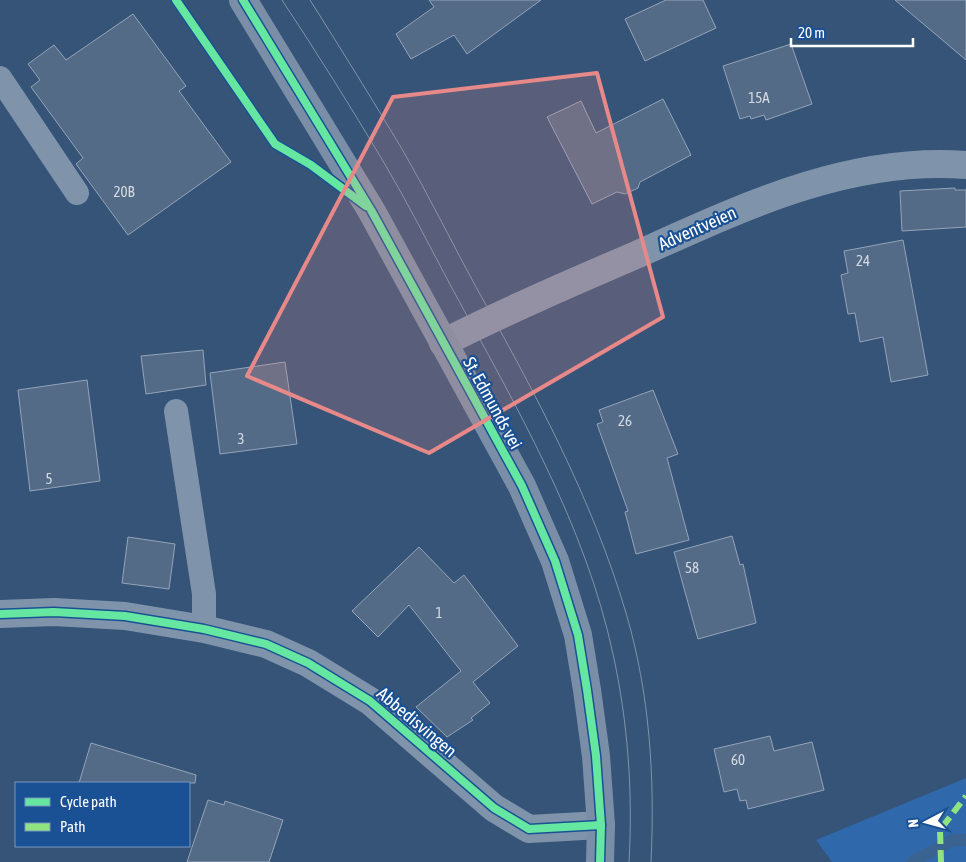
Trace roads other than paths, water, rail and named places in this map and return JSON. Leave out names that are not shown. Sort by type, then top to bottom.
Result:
[{"type":"street","name":"St. Edmunds vei","points":[[242,0],[371,210],[522,486],[554,561],[578,635],[594,746],[601,825],[600,862]]},
{"type":"street","name":"Adventveien","points":[[443,343],[494,317],[728,214],[798,187],[848,173],[902,166],[966,165]]},
{"type":"street","name":"Abbedisvingen","points":[[0,614],[54,612],[125,616],[204,629],[266,644],[308,663],[370,701],[494,808],[529,829],[601,825]]},
{"type":"lane","points":[[0,78],[77,193]]},
{"type":"lane","points":[[176,411],[204,594],[204,629]]},
{"type":"waterway","points":[[912,862],[953,840],[966,840]]},
{"type":"tram line","points":[[282,0],[346,100],[401,193],[524,422],[567,512],[601,606],[618,680],[626,732],[630,784],[629,862]]},
{"type":"tram line","points":[[310,0],[391,130],[421,183],[540,406],[579,487],[596,528],[626,613],[641,674],[646,705],[651,768],[651,862]]}]
